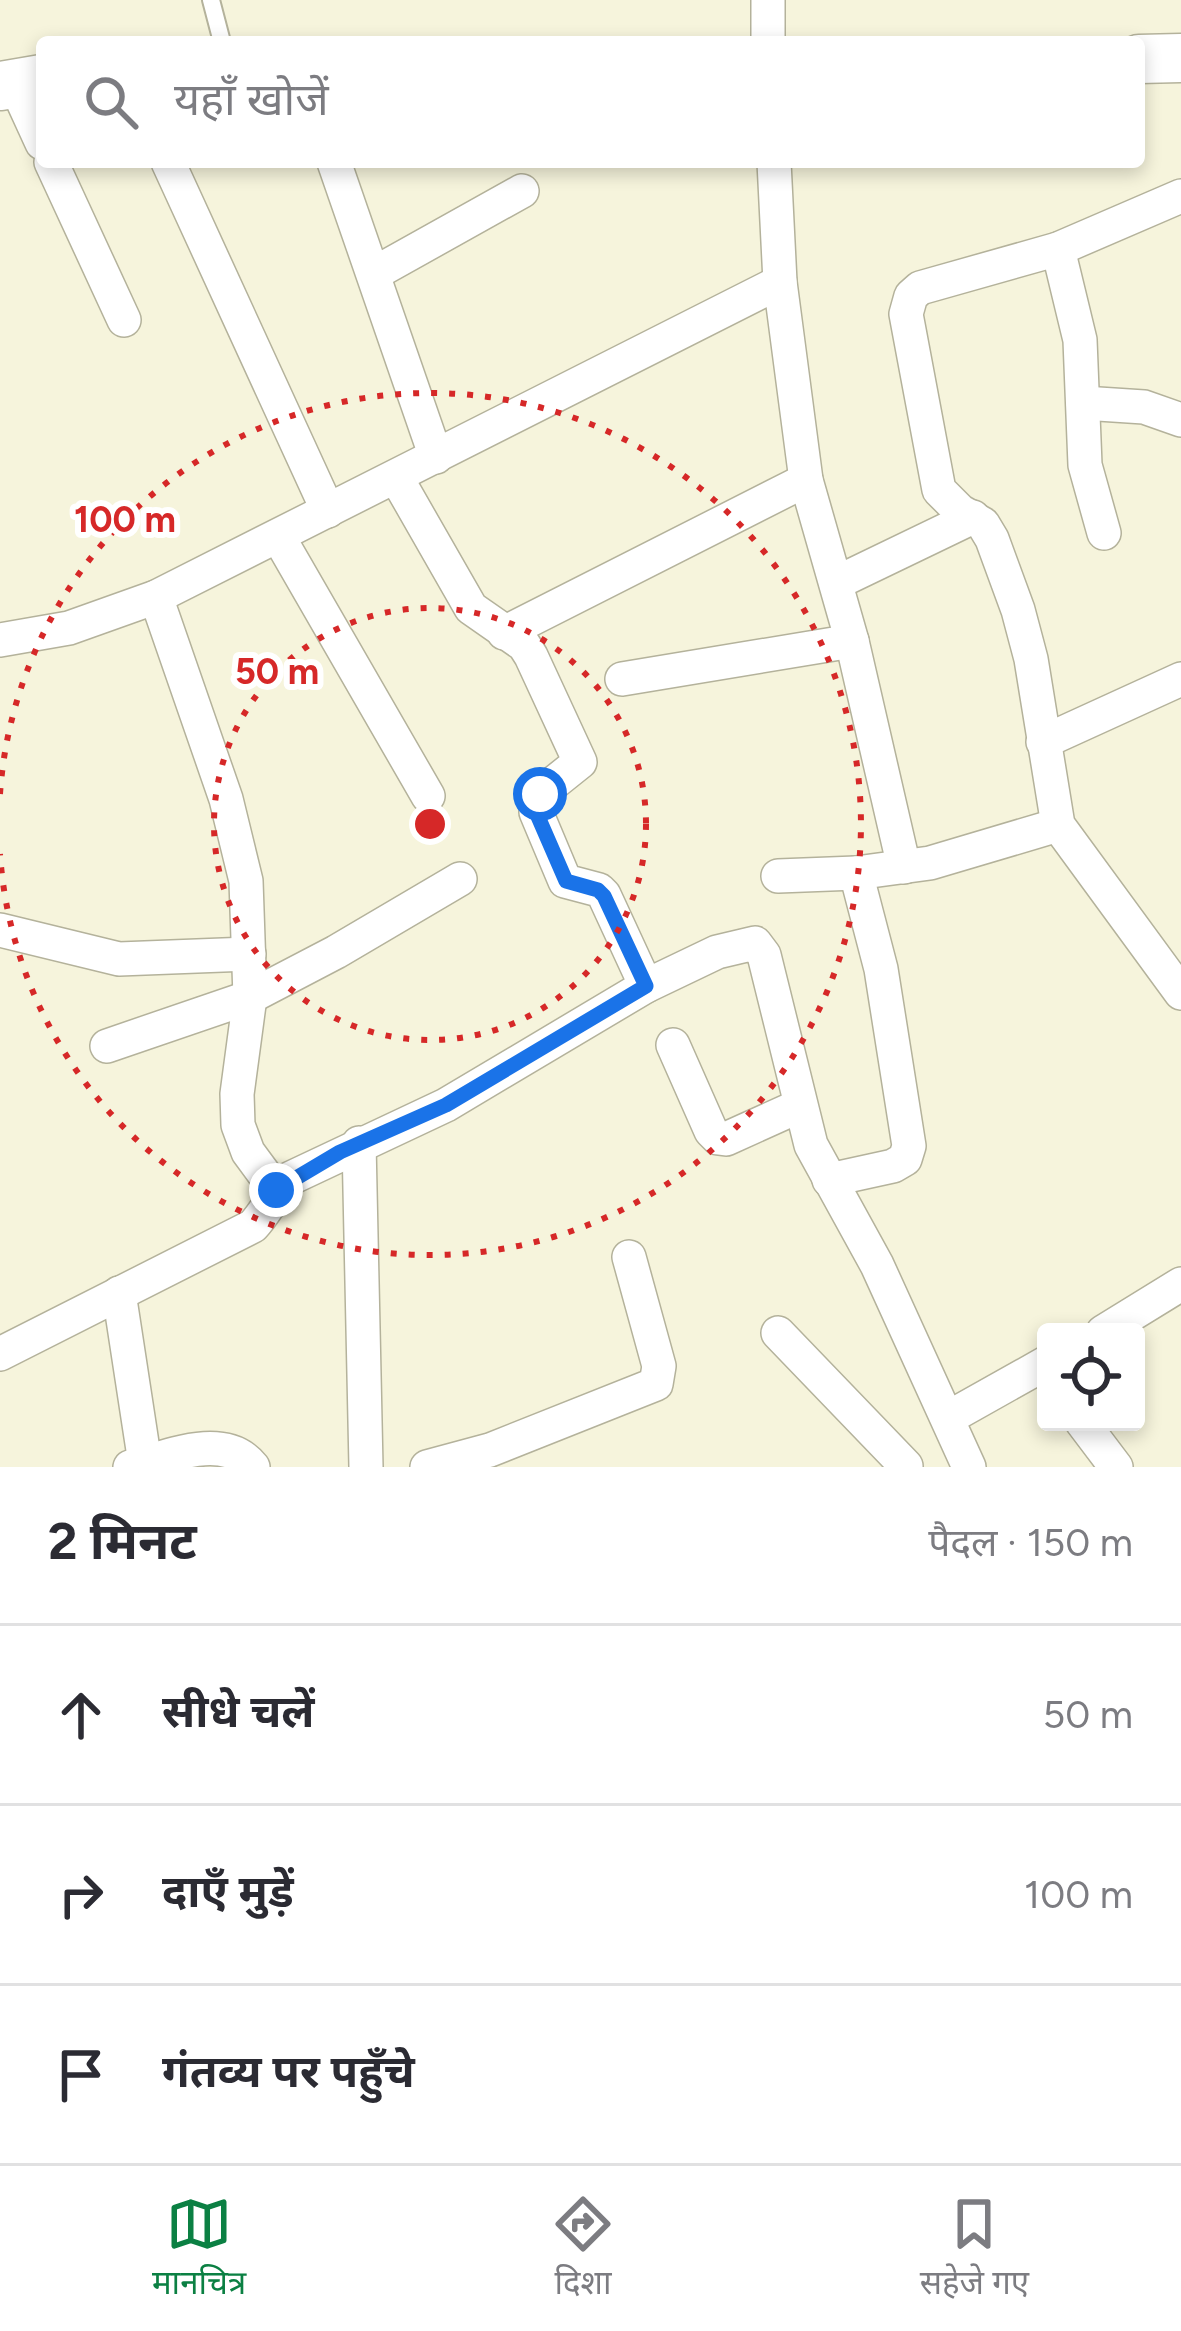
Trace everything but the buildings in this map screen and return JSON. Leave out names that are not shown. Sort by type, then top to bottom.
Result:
[{"type":"main road","points":[[1145,58],[1181,58]]},
{"type":"street","points":[[768,36],[769,0]]},
{"type":"street","points":[[19,82],[36,126]]},
{"type":"street","points":[[54,168],[124,320]]},
{"type":"street","points":[[170,168],[328,511]]},
{"type":"street","points":[[336,168],[436,457]]},
{"type":"street","points":[[774,168],[780,282],[806,480],[852,640],[904,867]]},
{"type":"street","points":[[375,273],[522,191]]},
{"type":"street","points":[[1181,196],[1058,249],[920,288],[906,307],[939,490],[946,500],[983,524],[1018,610],[1031,659],[1058,825],[1181,993]]},
{"type":"street","points":[[1058,249],[1077,321],[1085,465],[1104,533]]},
{"type":"street","points":[[0,640],[69,628],[156,597],[780,282]]},
{"type":"street","points":[[1083,403],[1144,406],[1181,420]]},
{"type":"street","points":[[396,477],[471,608],[524,645],[531,656],[580,762],[540,794],[536,812],[566,881],[604,896],[646,986]]},
{"type":"street","points":[[504,633],[806,480]]},
{"type":"street","points":[[836,583],[973,518]]},
{"type":"street","points":[[278,536],[428,796]]},
{"type":"street","points":[[156,597],[226,799],[247,881],[250,997],[237,1094],[238,1124],[248,1152],[276,1190]]},
{"type":"street","points":[[622,679],[852,640]]},
{"type":"street","points":[[1043,742],[1181,679]]},
{"type":"street","points":[[778,877],[930,863],[1058,825]]},
{"type":"street","points":[[829,1180],[892,1166],[905,1159],[909,1146],[881,969],[856,873]]},
{"type":"street","points":[[107,1046],[250,997],[460,879]]},
{"type":"street","points":[[0,930],[119,959],[249,954]]},
{"type":"street","points":[[0,1354],[253,1226],[276,1190],[291,1178],[446,1105],[646,986],[717,952],[754,943],[764,955],[811,1144],[877,1264],[957,1442]]},
{"type":"street","points":[[673,1046],[718,1138],[799,1106]]},
{"type":"street","points":[[359,1144],[366,1467]]},
{"type":"street","points":[[427,1467],[491,1459],[656,1384],[659,1366],[629,1256]]},
{"type":"street","points":[[1118,1323],[1181,1284]]},
{"type":"street","points":[[119,1293],[138,1465],[204,1448],[232,1451],[253,1467]]},
{"type":"street","points":[[778,1333],[905,1466],[957,1442],[1037,1374]]},
{"type":"street","points":[[1089,1431],[1115,1467]]},
{"type":"lane","points":[[211,0],[221,36]]},
{"type":"route","points":[[276,1190],[340,1152],[446,1105],[646,986],[604,896],[566,881],[536,812],[540,794]]}]
